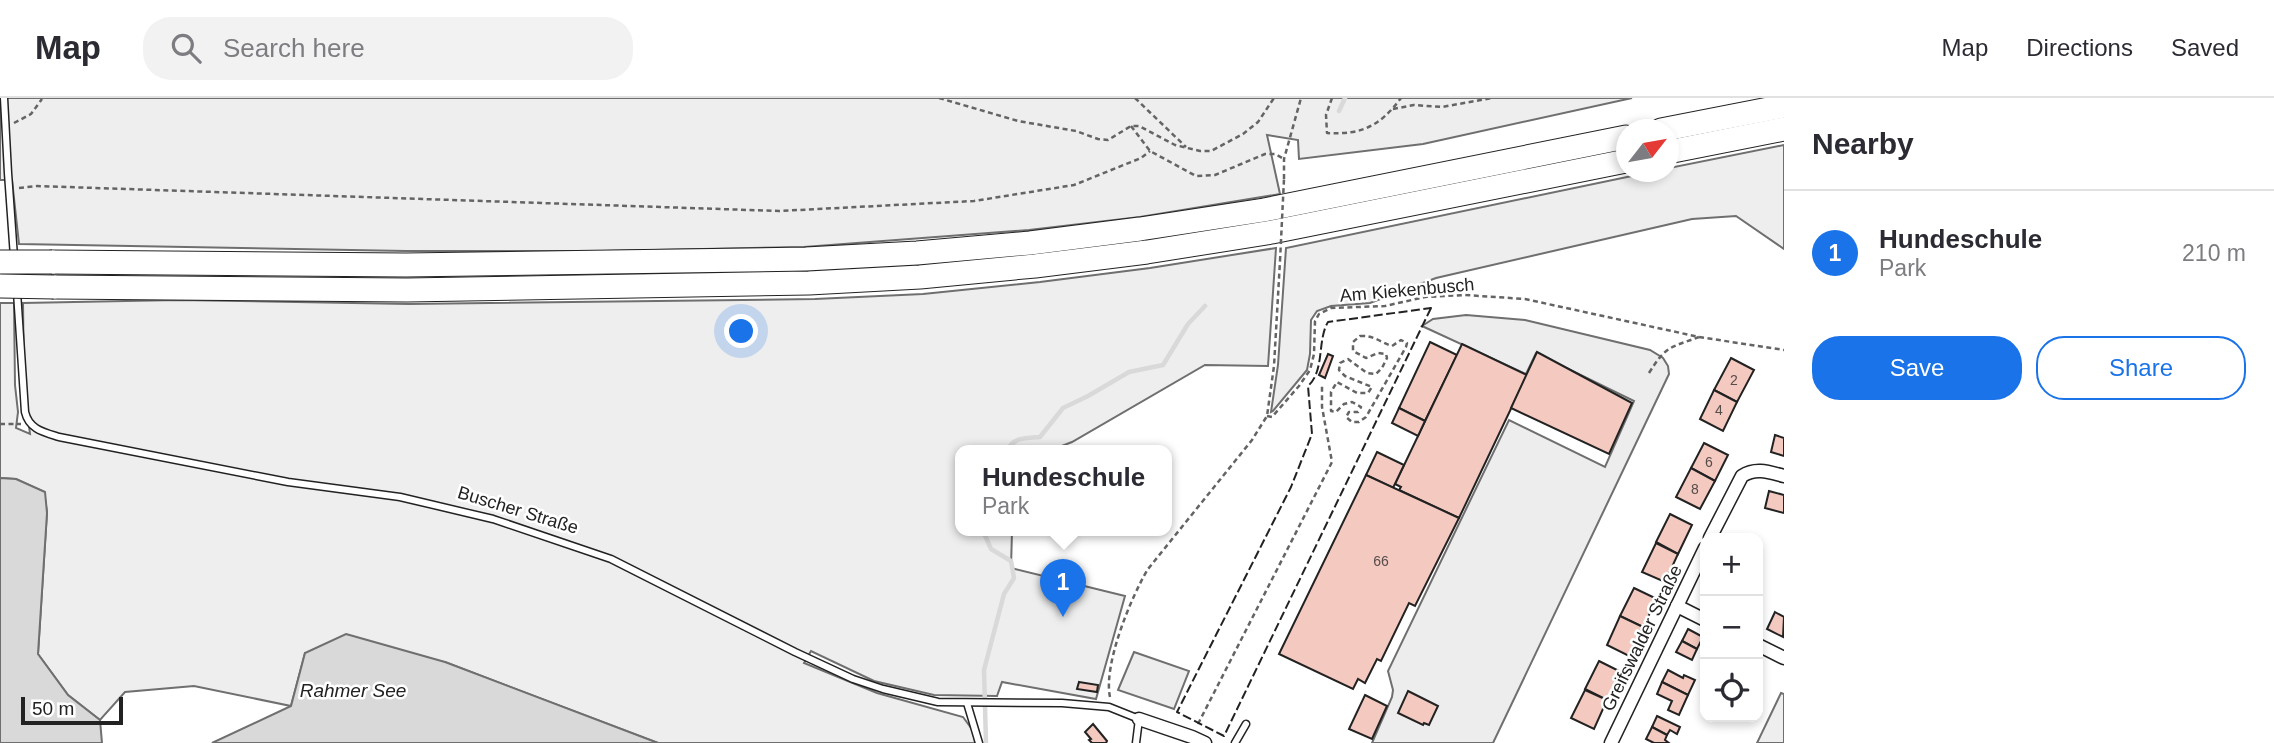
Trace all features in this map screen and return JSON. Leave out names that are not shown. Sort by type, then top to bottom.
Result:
[{"type":"highway","points":[[1679,126],[1784,106]]},
{"type":"highway","points":[[1679,150],[1784,129]]},
{"type":"highway","points":[[8,273],[52,262],[406,265],[806,259],[917,253],[1030,243],[1264,210],[1616,138]]},
{"type":"highway","points":[[8,273],[54,287],[434,289],[796,283],[920,277],[1109,257],[1259,234],[1616,163]]},
{"type":"street","points":[[1712,533],[1742,476],[1760,470],[1784,476]]},
{"type":"street","name":"Greifswalder Straße","points":[[1611,743],[1700,558]]},
{"type":"street","points":[[1677,606],[1700,618]]},
{"type":"street","points":[[1763,648],[1784,658]]},
{"type":"street","name":"Buscher Straße","points":[[1139,719],[1205,743]]},
{"type":"lane","points":[[4,98],[9,188],[8,273],[27,422]]},
{"type":"lane","name":"Buscher Straße","points":[[27,422],[37,430],[59,437],[288,482],[400,497],[493,519],[611,559],[853,679],[938,702],[1062,703],[1109,707],[1139,719]]},
{"type":"lane","points":[[967,703],[979,743]]},
{"type":"lane","points":[[1136,743],[1139,719]]},
{"type":"lane","points":[[1235,743],[1246,724]]},
{"type":"path","points":[[939,98],[1018,121],[1076,131],[1108,140],[1131,126],[1139,126],[1175,145],[1200,151],[1211,151],[1235,139],[1258,122],[1274,98]]},
{"type":"path","points":[[1135,98],[1188,148]]},
{"type":"path","points":[[1109,707],[1111,701],[1107,680],[1138,586],[1148,569],[1252,440],[1267,416],[1280,261],[1284,159],[1301,98]]},
{"type":"path","points":[[1332,98],[1326,115],[1327,133],[1346,134],[1378,123],[1401,98]]},
{"type":"path","points":[[1393,109],[1414,106],[1441,107],[1492,98]]},
{"type":"path","points":[[6,125],[31,114],[42,99]]},
{"type":"path","points":[[1131,126],[1150,151],[1196,176],[1215,174],[1265,154],[1275,154],[1284,159]]},
{"type":"path","points":[[9,188],[37,186],[779,212],[974,201],[1074,185],[1141,158],[1150,151]]},
{"type":"path","name":"Am Kiekenbusch","points":[[1267,416],[1272,417],[1310,370],[1314,355],[1315,321],[1319,314],[1331,308],[1385,306],[1424,297],[1465,295],[1525,299],[1699,337],[1784,350]]},
{"type":"path","points":[[1371,335],[1392,346],[1401,340],[1407,342],[1366,417],[1359,422],[1352,422],[1346,417],[1349,412],[1358,412],[1361,407],[1352,402],[1344,404],[1336,412],[1331,411],[1331,393],[1336,382],[1357,393],[1368,393],[1371,387],[1345,376],[1339,370],[1340,363],[1348,359],[1367,373],[1376,374],[1387,358],[1386,354],[1366,358],[1361,356],[1353,351],[1353,342],[1360,336],[1371,335]]},
{"type":"path","points":[[1649,373],[1662,354],[1671,347],[1699,337]]},
{"type":"path","points":[[1192,737],[1332,462],[1322,407],[1322,386]]},
{"type":"path","points":[[0,424],[17,425],[27,422]]},
{"type":"shaded area","points":[[0,98],[1632,98],[1423,144],[1299,159],[1298,140],[1267,135],[1280,194],[1140,217],[1029,230],[804,247],[406,251],[19,244],[12,180],[0,180]]},
{"type":"shaded area","points":[[1784,145],[1784,249],[1736,216],[1692,219],[1436,278],[1370,303],[1331,306],[1317,311],[1311,320],[1307,370],[1271,412],[1278,365],[1286,248],[1616,179],[1616,182],[1679,182],[1679,166]]},
{"type":"shaded area","points":[[1276,248],[1268,366],[1205,365],[1064,445],[955,445],[955,536],[1012,536],[1011,568],[1125,596],[1096,699],[1002,682],[997,696],[934,695],[874,681],[811,651],[804,663],[877,693],[963,717],[974,732],[975,743],[658,743],[445,662],[305,653],[291,706],[194,686],[125,692],[100,720],[68,695],[38,654],[47,512],[44,492],[16,479],[0,478],[0,303],[14,303],[18,412],[16,428],[30,434],[24,386],[23,303],[178,300],[409,304],[815,299],[923,294],[1150,268]]},
{"type":"shaded area","points":[[1466,315],[1525,320],[1650,350],[1663,358],[1669,374],[1493,743],[1372,743],[1392,697],[1388,671],[1509,420],[1605,467],[1634,401],[1536,353],[1526,374],[1422,326],[1433,319]]},
{"type":"shaded area","points":[[1134,652],[1189,671],[1174,709],[1118,690]]},
{"type":"shaded area","points":[[1781,693],[1784,694],[1784,743],[1757,743]]},
{"type":"water","points":[[0,478],[16,479],[45,492],[47,513],[38,654],[68,695],[100,720],[102,743],[0,743]]},
{"type":"water","name":"Rahmer See","points":[[346,634],[445,662],[658,743],[212,743],[291,706],[305,653]]},
{"type":"building","points":[[1430,342],[1457,355],[1425,421],[1399,408]]},
{"type":"building","points":[[1462,344],[1527,375],[1459,518],[1399,490],[1401,487],[1395,484]]},
{"type":"building","points":[[1537,352],[1632,403],[1609,454],[1511,408]]},
{"type":"building","points":[[1328,354],[1333,356],[1325,378],[1319,375]]},
{"type":"building","points":[[1731,358],[1754,370],[1737,402],[1714,390]]},
{"type":"building","points":[[1714,390],[1737,402],[1723,431],[1700,419]]},
{"type":"building","points":[[1399,408],[1425,421],[1418,436],[1392,423]]},
{"type":"building","points":[[1775,435],[1784,438],[1784,456],[1771,452]]},
{"type":"building","points":[[1704,443],[1728,455],[1715,481],[1691,468]]},
{"type":"building","points":[[1377,452],[1404,465],[1393,488],[1366,475]]},
{"type":"building","points":[[1691,468],[1715,481],[1700,509],[1676,497]]},
{"type":"building","points":[[1366,475],[1459,518],[1415,606],[1409,603],[1381,661],[1377,659],[1365,683],[1358,679],[1353,689],[1279,654]]},
{"type":"building","points":[[1769,491],[1784,495],[1784,513],[1765,508]]},
{"type":"building","points":[[1670,514],[1692,525],[1678,554],[1656,542]]},
{"type":"building","points":[[1656,543],[1678,554],[1665,582],[1642,572]]},
{"type":"building","points":[[1634,588],[1657,599],[1643,627],[1620,616]]},
{"type":"building","points":[[1775,612],[1784,617],[1783,637],[1767,629]]},
{"type":"building","points":[[1620,616],[1643,627],[1629,656],[1607,645]]},
{"type":"building","points":[[1688,629],[1700,635],[1697,649],[1682,641]]},
{"type":"building","points":[[1682,641],[1697,649],[1692,660],[1676,652]]},
{"type":"building","points":[[1599,661],[1621,672],[1607,700],[1585,689]]},
{"type":"building","points":[[1668,670],[1683,678],[1684,675],[1695,680],[1688,695],[1662,682]]},
{"type":"building","points":[[1079,682],[1098,685],[1097,692],[1077,689]]},
{"type":"building","points":[[1662,682],[1688,695],[1679,715],[1668,710],[1672,701],[1657,694]]},
{"type":"building","points":[[1585,690],[1607,700],[1594,729],[1571,718]]},
{"type":"building","points":[[1408,691],[1438,706],[1429,725],[1423,725],[1398,713]]},
{"type":"building","points":[[1365,695],[1387,706],[1372,739],[1349,729]]},
{"type":"building","points":[[1657,716],[1680,727],[1677,734],[1670,730],[1667,735],[1652,727]]},
{"type":"building","points":[[1093,724],[1106,743],[1092,743],[1089,740],[1091,739],[1085,732]]},
{"type":"building","points":[[1652,727],[1667,735],[1665,740],[1669,743],[1654,743],[1646,739]]},
{"type":"waterway","points":[[1339,111],[1345,98]]},
{"type":"waterway","points":[[1011,445],[1025,438],[1040,437],[1063,408],[1129,372],[1163,365],[1188,324],[1205,306]]},
{"type":"waterway","points":[[985,536],[991,549],[1011,561],[1014,578],[1004,594],[984,670],[986,743]]},
{"type":"fence","points":[[1431,308],[1224,736],[1177,712],[1291,487],[1312,434],[1308,386],[1317,372],[1328,322],[1431,308]]},
{"type":"place","name":"Hundeschule","points":[[1063,617]]}]
